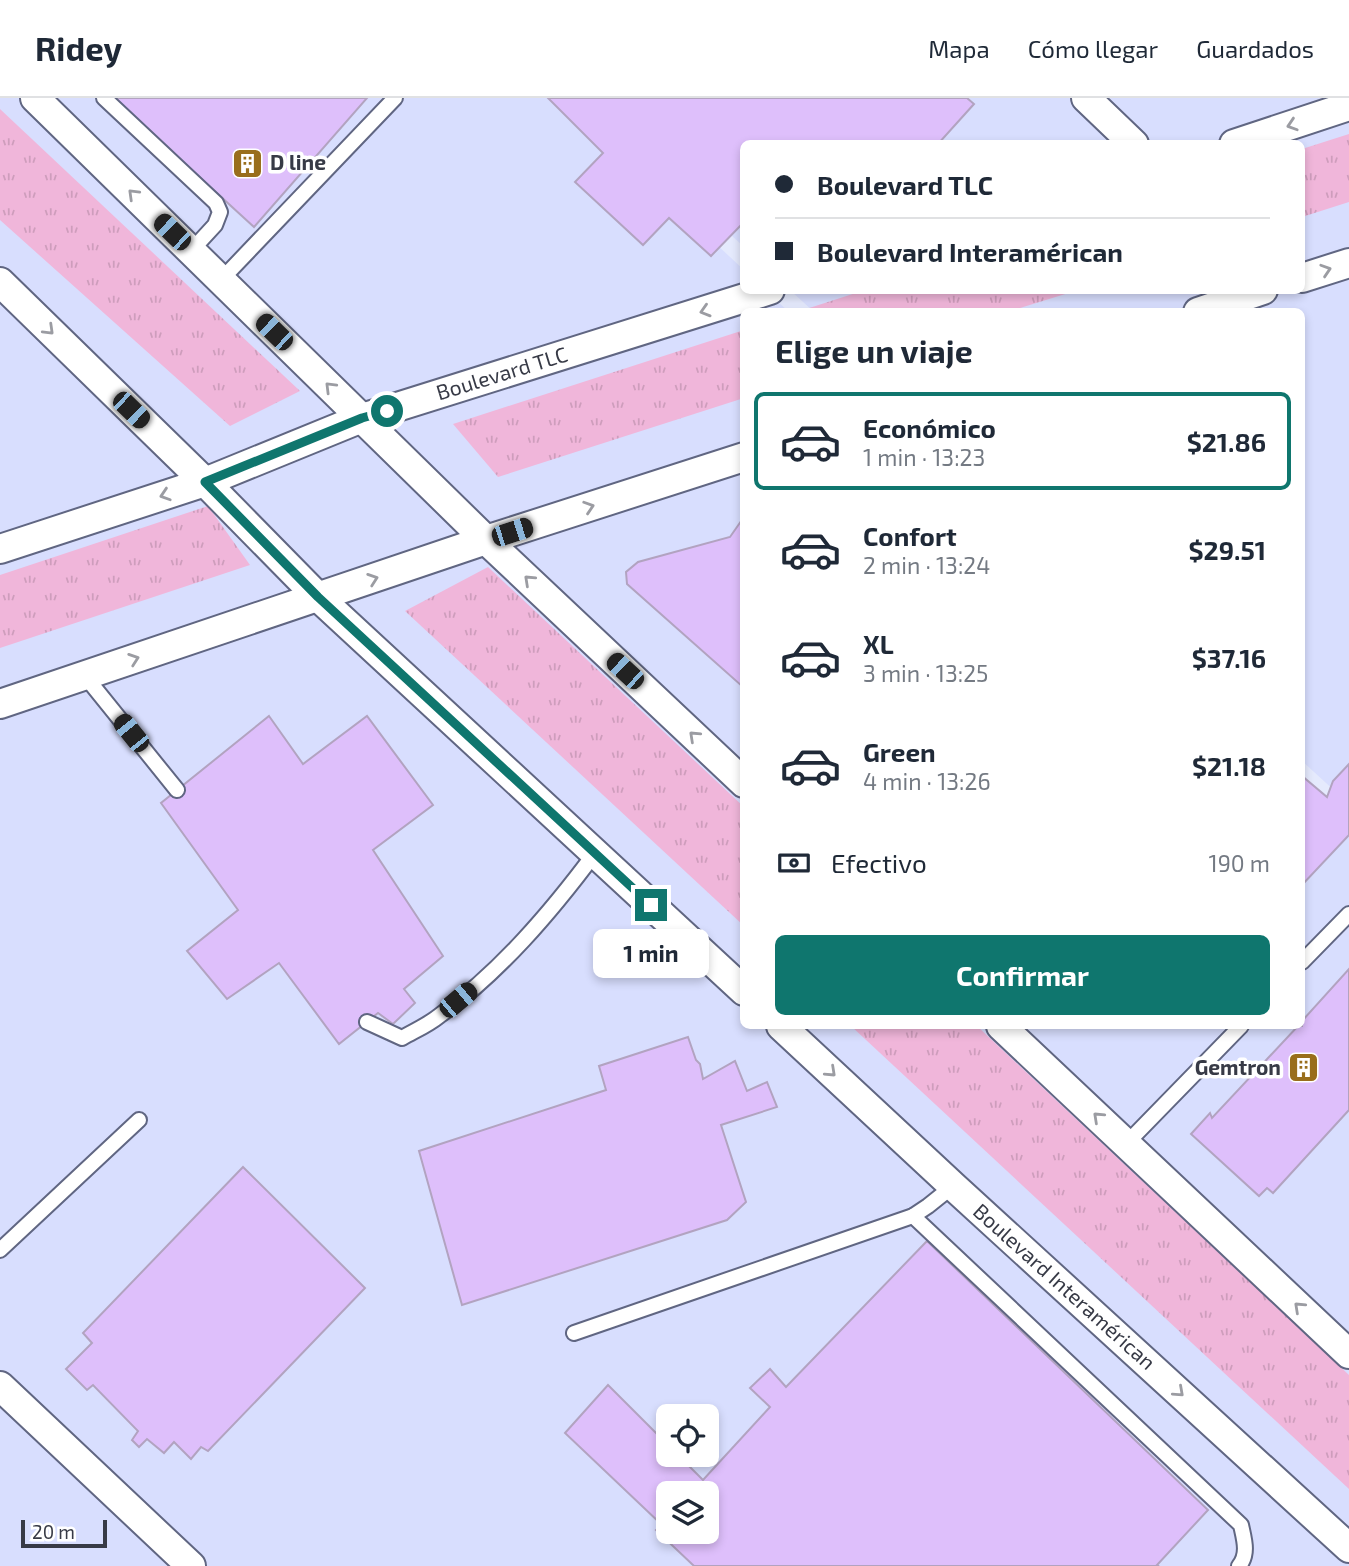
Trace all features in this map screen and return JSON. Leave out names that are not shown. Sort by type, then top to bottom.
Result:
[{"type":"street","points":[[35,98],[486,540],[740,779]]},
{"type":"street","points":[[1086,98],[1130,140]]},
{"type":"street","points":[[1246,140],[1349,106]]},
{"type":"street","points":[[1305,277],[1349,263]]},
{"type":"street","points":[[0,282],[205,482],[318,597],[740,987]]},
{"type":"street","name":"Boulevard TLC","points":[[0,549],[205,482],[362,418],[757,294]]},
{"type":"street","points":[[1210,308],[1251,294]]},
{"type":"street","points":[[0,704],[486,540],[740,458]]},
{"type":"street","name":"Boulevard Interamérican","points":[[784,1029],[1349,1548]]},
{"type":"street","points":[[1003,1029],[1349,1354]]},
{"type":"street","points":[[0,1386],[191,1566]]},
{"type":"lane","points":[[104,98],[216,203],[220,212],[215,225],[191,251]]},
{"type":"lane","points":[[221,280],[396,98]]},
{"type":"lane","points":[[85,676],[177,790]]},
{"type":"lane","points":[[367,1022],[402,1038],[438,1017],[499,966],[561,899],[595,853]]},
{"type":"lane","points":[[1305,959],[1349,914]]},
{"type":"lane","points":[[1126,1144],[1238,1029]]},
{"type":"lane","points":[[0,1250],[139,1120]]},
{"type":"lane","points":[[574,1333],[913,1216],[954,1186]]},
{"type":"lane","points":[[913,1216],[1241,1525],[1245,1546],[1244,1560],[1239,1566]]},
{"type":"shaded area","points":[[0,98],[559,98],[740,266],[740,294],[769,294],[785,308],[740,308],[740,1029],[1305,1029],[1305,794],[1349,834],[1349,1566],[0,1566]]},
{"type":"shaded area","points":[[582,98],[1349,98],[1349,804],[1305,764],[1305,308],[810,308],[794,294],[1305,294],[1305,140],[740,140],[740,243]]},
{"type":"green space","points":[[0,109],[300,391],[230,426],[0,220]]},
{"type":"green space","points":[[1349,134],[1349,202],[1305,216],[1305,148]]},
{"type":"green space","points":[[853,294],[1065,294],[1020,308],[809,308]]},
{"type":"green space","points":[[740,331],[740,399],[498,477],[453,424]]},
{"type":"green space","points":[[208,506],[250,565],[0,648],[0,575]]},
{"type":"green space","points":[[488,567],[740,803],[740,922],[405,611]]},
{"type":"green space","points":[[854,1029],[980,1029],[1349,1375],[1349,1489]]},
{"type":"building","name":"D line","points":[[113,98],[367,98],[254,227]]},
{"type":"building","points":[[548,98],[967,98],[974,104],[942,140],[740,140],[740,226],[711,256],[669,218],[643,245],[575,182],[603,153]]},
{"type":"building","points":[[740,523],[740,684],[627,584],[626,572],[638,562],[730,537]]},
{"type":"building","points":[[269,716],[303,764],[367,716],[433,805],[373,850],[443,956],[404,989],[415,1003],[393,1024],[378,1013],[339,1044],[279,963],[227,999],[187,951],[238,910],[161,803]]},
{"type":"building","points":[[1349,764],[1349,835],[1305,882],[1305,779],[1327,797],[1333,781]]},
{"type":"building","name":"Gemtron","points":[[1349,969],[1349,1110],[1273,1193],[1267,1188],[1259,1196],[1191,1134],[1210,1113],[1212,1118],[1295,1029],[1305,1029],[1305,1018]]},
{"type":"building","points":[[688,1037],[700,1064],[703,1079],[735,1061],[747,1091],[767,1082],[777,1107],[721,1125],[746,1202],[727,1220],[462,1305],[419,1151],[606,1090],[599,1066]]},
{"type":"building","points":[[243,1167],[365,1288],[208,1451],[201,1447],[191,1459],[174,1442],[164,1453],[147,1439],[139,1447],[132,1440],[138,1431],[93,1385],[87,1390],[66,1369],[92,1343],[83,1333]]},
{"type":"building","points":[[927,1241],[1208,1510],[1157,1565],[1159,1566],[694,1566],[671,1544],[719,1544],[719,1481],[656,1481],[656,1519],[565,1433],[608,1385],[656,1433],[656,1467],[690,1467],[703,1480],[715,1467],[719,1467],[719,1463],[770,1407],[750,1388],[770,1369],[786,1387]]},
{"type":"place","name":"D line","points":[[247,163]]},
{"type":"place","name":"Gemtron","points":[[1304,1068]]},
{"type":"route","points":[[387,411],[362,418],[205,482],[318,597],[651,905]]}]
